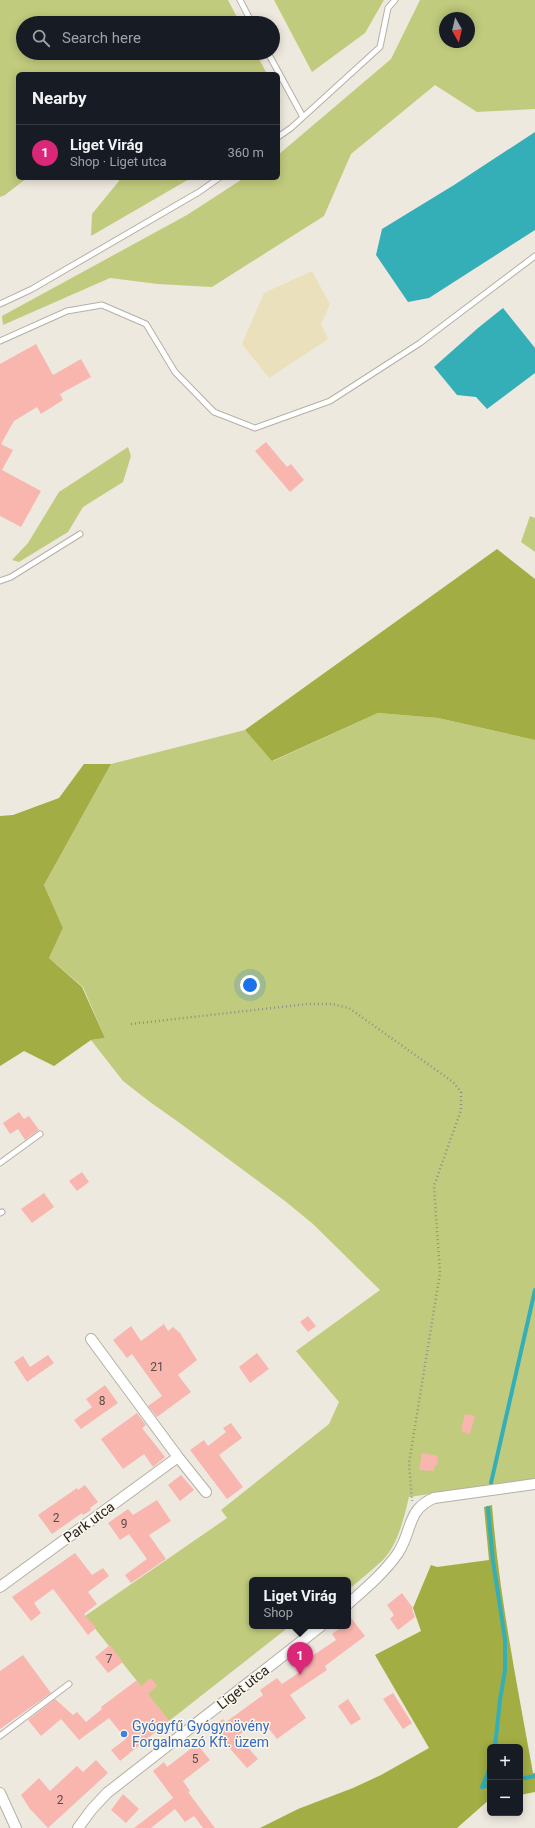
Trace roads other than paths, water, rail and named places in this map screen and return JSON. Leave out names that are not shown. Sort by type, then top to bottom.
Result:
[{"type":"street","points":[[92,1339],[178,1457],[206,1492]]},
{"type":"street","name":"Park utca","points":[[0,1587],[178,1457]]},
{"type":"street","points":[[351,1601],[370,1585],[398,1552],[413,1515],[420,1506],[434,1498],[535,1484]]},
{"type":"street","name":"Liget utca","points":[[78,1828],[92,1809],[107,1793],[317,1629]]},
{"type":"street","points":[[0,1794],[4,1812],[16,1828]]},
{"type":"lane","points":[[240,0],[248,16]]},
{"type":"lane","points":[[280,135],[303,117],[380,47],[388,8],[395,0]]},
{"type":"lane","points":[[272,60],[278,72]]},
{"type":"lane","points":[[280,75],[303,117]]},
{"type":"lane","points":[[0,304],[32,289],[216,180]]},
{"type":"lane","points":[[0,341],[67,311],[102,305],[146,324],[175,372],[214,412],[255,428],[330,401],[420,343],[535,256]]},
{"type":"lane","points":[[0,581],[11,577],[80,534]]},
{"type":"lane","points":[[0,1163],[40,1134]]},
{"type":"lane","points":[[0,1736],[69,1684]]},
{"type":"water","points":[[535,132],[535,230],[429,298],[408,302],[376,255],[382,229],[454,185]]},
{"type":"water","points":[[503,308],[535,348],[535,373],[487,409],[476,397],[457,395],[434,367]]},
{"type":"waterway","points":[[491,1483],[535,1290]]},
{"type":"waterway","points":[[488,1508],[493,1561],[505,1639],[505,1670],[495,1744]]},
{"type":"waterway","points":[[482,1787],[487,1775]]},
{"type":"waterway","points":[[523,1778],[535,1776]]},
{"type":"waterway","points":[[482,1787],[487,1786]]},
{"type":"place","name":"Liget Virág","points":[[300,1675]]},
{"type":"place","name":"Gyógyfű Gyógynövény Forgalmazó Kft. üzem","points":[[124,1734]]}]
